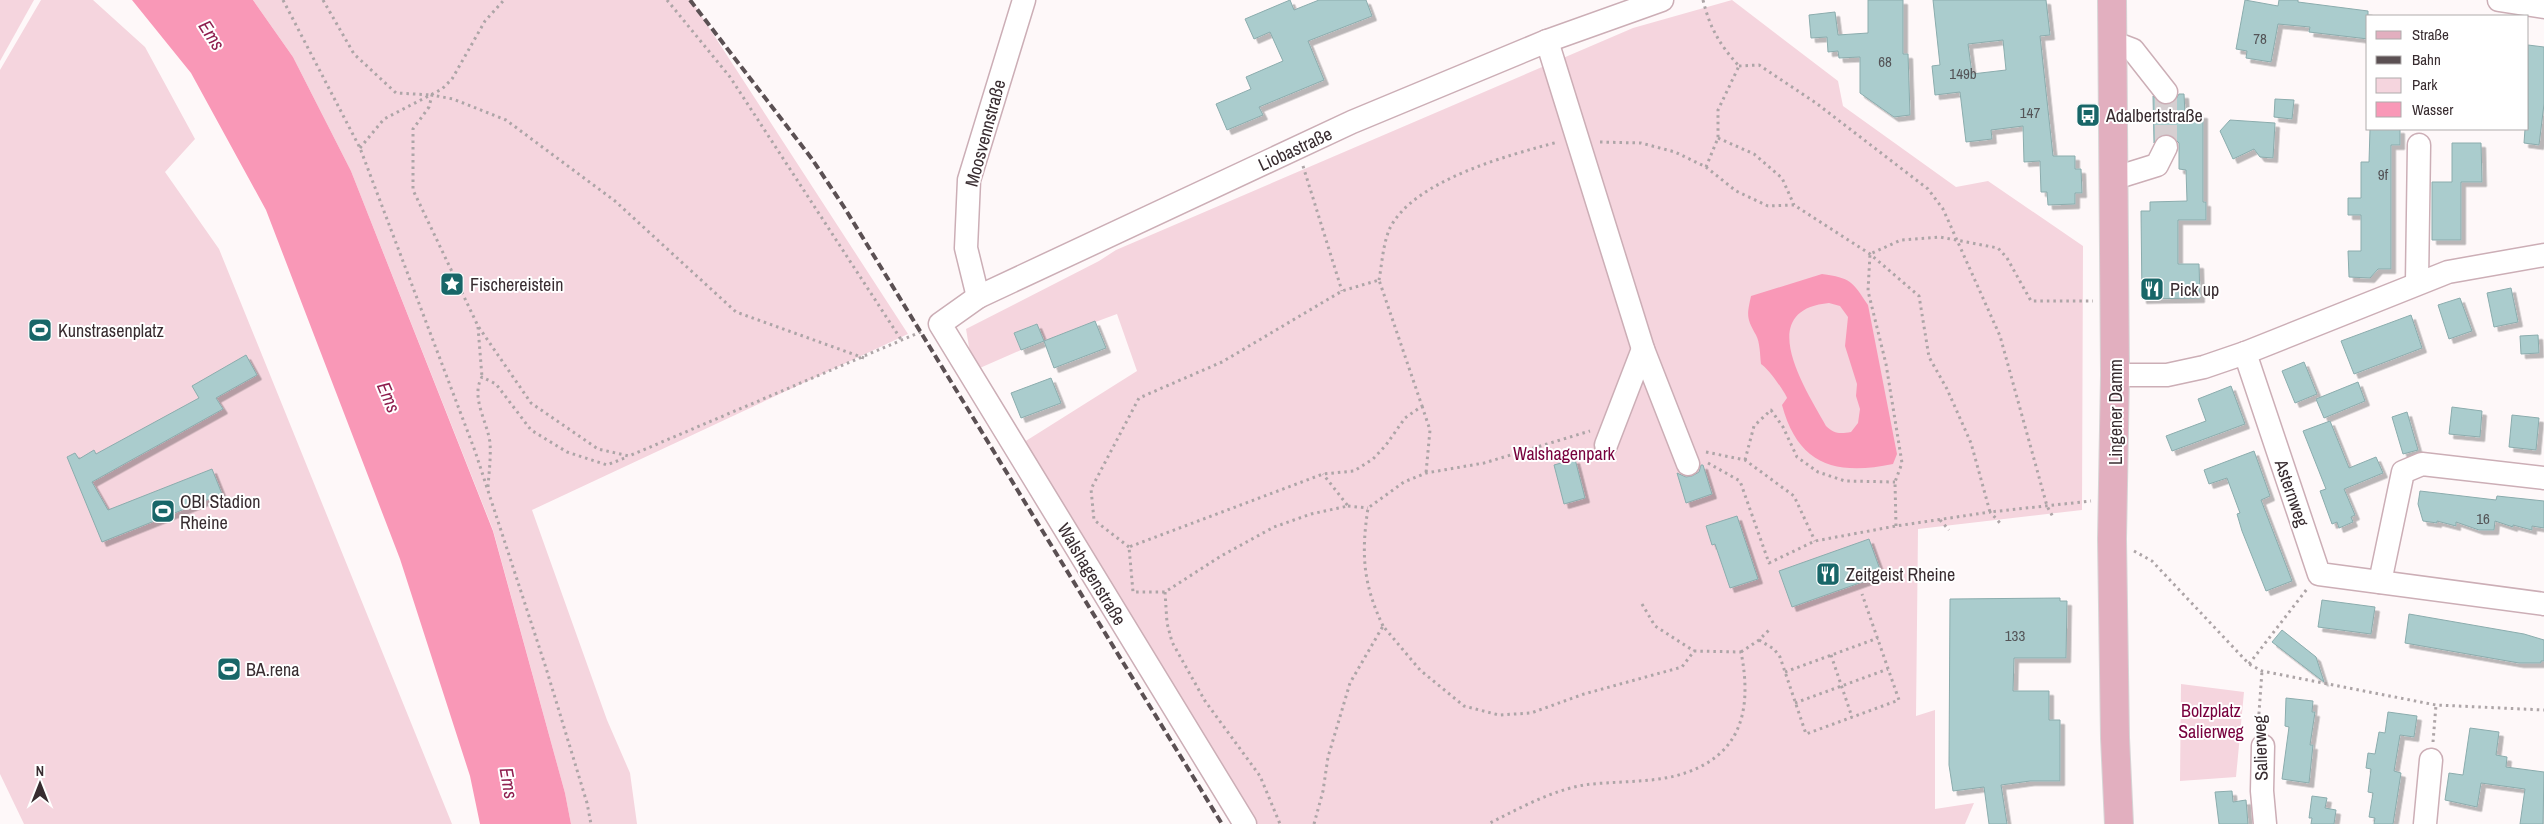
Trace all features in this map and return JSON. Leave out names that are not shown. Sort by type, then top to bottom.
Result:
[{"type":"main road","name":"Lingener Damm","points":[[2112,0],[2115,375],[2115,498],[2112,538],[2115,738],[2119,824]]},
{"type":"street","name":"Moosvennstraße","points":[[978,297],[966,248],[969,180],[1024,0]]},
{"type":"street","name":"Liobastraße","points":[[940,324],[978,297],[1297,147],[1547,41],[1662,0]]},
{"type":"street","points":[[2499,0],[2544,7]]},
{"type":"street","points":[[1547,41],[1643,349],[1688,464]]},
{"type":"street","points":[[2112,42],[2133,50],[2166,92]]},
{"type":"street","points":[[2417,282],[2419,145]]},
{"type":"street","points":[[2112,179],[2157,165],[2166,147]]},
{"type":"street","points":[[2115,375],[2167,375],[2204,367],[2245,353],[2417,282],[2448,272],[2544,255]]},
{"type":"street","name":"Walshagenstraße","points":[[940,324],[1245,824]]},
{"type":"street","points":[[1606,445],[1643,349]]},
{"type":"street","name":"Asternweg","points":[[2245,353],[2319,574]]},
{"type":"street","points":[[2380,582],[2403,472],[2422,464],[2544,478]]},
{"type":"street","points":[[2319,574],[2544,604]]},
{"type":"street","name":"Salierweg","points":[[2263,746],[2262,791],[2265,824]]},
{"type":"street","points":[[2425,824],[2432,760]]},
{"type":"path","points":[[283,0],[360,148],[488,490],[546,668],[587,803],[591,824]]},
{"type":"path","points":[[324,0],[354,54],[396,93],[432,95],[453,99],[506,120],[615,201],[736,312],[864,358]]},
{"type":"path","points":[[360,148],[384,119],[432,95],[452,79],[485,21],[504,0]]},
{"type":"path","points":[[666,0],[730,77],[902,341]]},
{"type":"path","points":[[1703,0],[1709,26],[1739,66]]},
{"type":"path","points":[[1739,66],[1759,65],[1816,103],[1928,189],[1943,209],[2000,336],[2047,506],[2053,517]]},
{"type":"path","points":[[1706,168],[1718,138],[1718,110],[1739,66]]},
{"type":"path","points":[[432,95],[429,107],[413,129],[412,190],[478,326],[531,403],[598,449],[629,456]]},
{"type":"path","points":[[1426,473],[1430,430],[1379,280],[1390,229],[1405,207],[1437,184],[1506,156],[1577,137],[1596,142],[1641,144],[1675,152],[1706,168],[1736,192],[1768,206],[1794,205]]},
{"type":"path","points":[[1718,138],[1754,154],[1782,178],[1794,205],[1870,254],[1919,296],[1929,357],[1947,389],[1971,443],[1990,512],[2000,524]]},
{"type":"path","points":[[1297,147],[1342,291]]},
{"type":"path","points":[[1870,254],[1902,240],[1940,237],[1958,240],[1998,248],[2008,258],[2031,301],[2114,301]]},
{"type":"path","points":[[1870,254],[1868,291],[1886,364],[1902,463],[1895,482],[1896,526]]},
{"type":"path","points":[[1379,280],[1342,291],[1222,362],[1139,398],[1092,489],[1094,520],[1129,548],[1133,592],[1165,592],[1221,556],[1274,527],[1311,514],[1348,506],[1368,508],[1404,482],[1426,473],[1484,463],[1614,424]]},
{"type":"path","points":[[482,377],[496,384],[531,430],[567,452],[607,465],[864,358],[940,324]]},
{"type":"path","points":[[478,326],[482,377],[480,382],[480,410],[490,441],[488,490]]},
{"type":"path","points":[[1129,548],[1323,474],[1354,471],[1373,459],[1386,445],[1405,418],[1422,406]]},
{"type":"path","points":[[1745,460],[1754,426],[1771,410],[1783,427],[1797,457],[1818,472],[1845,481],[1895,482]]},
{"type":"path","points":[[1680,440],[1711,455],[1745,460],[1794,496],[1815,541]]},
{"type":"path","points":[[1688,464],[1704,461],[1740,481],[1769,562],[1815,541],[1896,526],[1990,512],[2115,498]]},
{"type":"path","points":[[1323,474],[1348,506]]},
{"type":"path","points":[[1368,508],[1363,541],[1364,572],[1371,602],[1383,626],[1420,670],[1464,706],[1499,715],[1531,713],[1584,694],[1682,667],[1694,651]]},
{"type":"path","points":[[1939,519],[1949,530]]},
{"type":"path","points":[[2112,538],[2152,561],[2249,664],[2262,671],[2436,705],[2544,710]]},
{"type":"path","points":[[2249,664],[2319,574]]},
{"type":"path","points":[[1165,592],[1167,623],[1172,642],[1205,700],[1260,776],[1280,824]]},
{"type":"path","points":[[1759,640],[1774,649],[1780,657],[1806,734],[1899,700],[1862,594]]},
{"type":"path","points":[[1642,604],[1655,626],[1694,651],[1741,652],[1759,640],[1770,629]]},
{"type":"path","points":[[1314,824],[1323,791],[1328,758],[1350,683],[1383,626]]},
{"type":"path","points":[[1784,672],[1878,638]]},
{"type":"path","points":[[1488,824],[1532,802],[1582,786],[1674,776],[1706,764],[1736,735],[1744,714],[1746,676],[1741,652]]},
{"type":"path","points":[[1831,655],[1852,717]]},
{"type":"path","points":[[1795,703],[1888,669]]},
{"type":"path","name":"Salierweg","points":[[2262,671],[2257,732],[2263,746]]},
{"type":"path","points":[[2432,760],[2436,705]]},
{"type":"green space","points":[[0,0],[34,0],[0,61]]},
{"type":"green space","name":"OBI Stadion Rheine","points":[[41,0],[93,0],[145,47],[195,139],[165,172],[219,249],[452,824],[24,824],[0,774],[0,70]]},
{"type":"green space","points":[[253,0],[691,0],[908,334],[532,510],[607,720],[630,773],[637,824],[571,824],[565,793],[493,530],[351,171],[293,57]]},
{"type":"green space","name":"Walshagenpark","points":[[1732,0],[1838,81],[1843,106],[1956,187],[1988,181],[2083,246],[2082,510],[1918,529],[1916,716],[1935,710],[1935,809],[1974,803],[1965,824],[1252,824],[1021,444],[1137,371],[1117,314],[1044,341],[1036,324],[1014,333],[1021,350],[973,371],[966,329],[1099,261],[1116,250],[1633,28]]},
{"type":"green space","name":"Bolzplatz Salierweg","points":[[2181,684],[2244,692],[2236,777],[2180,781]]},
{"type":"water","name":"Ems","points":[[132,0],[253,0],[293,57],[351,171],[493,531],[565,793],[571,824],[480,824],[470,776],[400,559],[266,210],[191,73]]},
{"type":"water","points":[[1822,274],[1845,279],[1854,286],[1868,305],[1897,454],[1893,464],[1854,468],[1837,466],[1822,462],[1809,453],[1798,441],[1789,425],[1782,405],[1787,398],[1786,395],[1771,374],[1761,364],[1758,341],[1748,316],[1751,296]],"holes":[[[1829,303],[1840,306],[1848,317],[1845,346],[1857,384],[1856,396],[1860,409],[1858,423],[1851,432],[1840,433],[1832,431],[1826,426],[1807,393],[1798,373],[1789,336],[1794,320],[1806,309]]]},
{"type":"building","points":[[1290,0],[1294,10],[1319,0],[1366,0],[1372,16],[1308,41],[1324,80],[1259,107],[1263,115],[1227,130],[1216,104],[1251,89],[1246,77],[1283,61],[1270,32],[1254,39],[1245,19]]},
{"type":"building","points":[[1868,0],[1903,0],[1903,54],[1908,54],[1910,115],[1894,117],[1860,93],[1860,57],[1839,58],[1838,51],[1828,52],[1827,37],[1811,38],[1809,15],[1835,12],[1838,35],[1868,33]]},
{"type":"building","points":[[1933,0],[2046,0],[2050,35],[2040,36],[2053,156],[2075,156],[2075,169],[2081,169],[2082,193],[2075,193],[2075,204],[2048,205],[2047,192],[2041,192],[2040,161],[2024,162],[2023,126],[1991,130],[1992,139],[1966,142],[1960,92],[1935,95],[1932,66],[1940,65]],"holes":[[[2003,40],[2006,70],[1972,74],[1968,44]]]},
{"type":"building","points":[[2245,0],[2278,6],[2279,0],[2298,0],[2298,2],[2368,11],[2368,15],[2366,15],[2366,39],[2309,32],[2310,27],[2278,24],[2271,62],[2246,58],[2247,51],[2236,49]]},
{"type":"building","points":[[2529,45],[2544,47],[2544,104],[2539,145],[2524,143],[2525,130],[2529,130]]},
{"type":"building","points":[[2179,94],[2184,94],[2185,114],[2203,114],[2203,202],[2206,202],[2206,220],[2178,220],[2178,264],[2199,264],[2200,298],[2142,299],[2141,211],[2150,211],[2150,202],[2187,201],[2186,170],[2179,169],[2179,143],[2172,136],[2166,134],[2158,136],[2154,143],[2153,96],[2161,104],[2167,105],[2174,102]]},
{"type":"building","points":[[2275,99],[2294,100],[2292,119],[2274,117]]},
{"type":"building","points":[[2230,120],[2275,123],[2273,158],[2260,157],[2254,149],[2233,159],[2220,131]]},
{"type":"building","points":[[2370,130],[2400,130],[2400,145],[2391,145],[2391,269],[2378,269],[2370,278],[2349,277],[2348,251],[2361,251],[2361,215],[2348,215],[2348,198],[2361,198],[2361,162],[2369,162]]},
{"type":"building","points":[[2452,143],[2481,143],[2482,182],[2461,182],[2461,240],[2432,240],[2432,182],[2452,182]]},
{"type":"building","points":[[2511,288],[2518,322],[2494,327],[2487,293]]},
{"type":"building","points":[[2460,298],[2472,331],[2449,339],[2438,305]]},
{"type":"building","points":[[2411,315],[2422,348],[2354,374],[2341,341]]},
{"type":"building","points":[[1095,321],[1106,348],[1054,368],[1044,341]]},
{"type":"building","points":[[1037,324],[1044,341],[1021,350],[1014,333]]},
{"type":"building","points":[[2538,335],[2539,353],[2521,354],[2520,336]]},
{"type":"building","points":[[246,355],[257,375],[216,398],[223,409],[92,482],[108,510],[212,469],[222,494],[102,542],[67,457],[75,453],[79,459],[94,450],[96,454],[199,398],[192,386]]},
{"type":"building","points":[[2304,362],[2317,394],[2295,403],[2282,371]]},
{"type":"building","points":[[1051,378],[1061,403],[1021,418],[1011,393]]},
{"type":"building","points":[[2358,382],[2365,401],[2324,418],[2316,399]]},
{"type":"building","points":[[2231,386],[2245,424],[2172,451],[2166,436],[2206,421],[2198,399]]},
{"type":"building","points":[[2452,407],[2482,411],[2480,437],[2449,434]]},
{"type":"building","points":[[2407,412],[2418,450],[2403,454],[2392,417]]},
{"type":"building","points":[[2512,415],[2539,418],[2536,450],[2509,447]]},
{"type":"building","points":[[2330,421],[2349,468],[2376,457],[2383,473],[2344,489],[2355,515],[2351,517],[2353,522],[2339,528],[2337,522],[2332,524],[2320,491],[2326,489],[2303,431]]},
{"type":"building","points":[[2254,451],[2270,496],[2261,500],[2292,581],[2266,591],[2242,531],[2237,514],[2240,513],[2227,478],[2209,484],[2204,470]]},
{"type":"building","points":[[1575,459],[1585,498],[1564,504],[1554,465]]},
{"type":"building","points":[[1701,465],[1703,465],[1712,494],[1686,503],[1677,473],[1686,477],[1692,476],[1699,472]]},
{"type":"building","points":[[2420,491],[2496,500],[2497,496],[2544,501],[2544,528],[2532,526],[2532,530],[2513,525],[2513,527],[2495,521],[2494,530],[2479,530],[2456,522],[2456,526],[2437,521],[2437,523],[2423,521],[2418,504]]},
{"type":"building","points":[[1737,516],[1758,579],[1730,588],[1715,544],[1712,545],[1706,526]]},
{"type":"building","points":[[1869,539],[1882,575],[1792,607],[1779,571]]},
{"type":"building","points":[[2060,598],[2060,601],[2067,601],[2066,658],[2014,658],[2013,691],[2049,691],[2049,720],[2060,720],[2060,781],[2030,781],[2001,785],[2007,824],[1989,824],[1984,787],[1953,791],[1949,765],[1950,599]]},
{"type":"building","points":[[2322,600],[2375,607],[2371,634],[2318,627]]},
{"type":"building","points":[[2409,614],[2524,634],[2544,640],[2544,661],[2541,661],[2541,663],[2519,663],[2405,643]]},
{"type":"building","points":[[2282,630],[2316,657],[2324,682],[2272,642]]},
{"type":"building","points":[[2286,698],[2313,701],[2312,712],[2315,712],[2310,745],[2313,745],[2309,783],[2282,779],[2289,727],[2285,726]]},
{"type":"building","points":[[2388,712],[2417,716],[2414,737],[2400,735],[2394,771],[2401,773],[2393,824],[2374,824],[2375,818],[2369,817],[2373,793],[2368,792],[2371,769],[2366,768],[2368,753],[2375,754],[2379,732],[2385,733]]},
{"type":"building","points":[[2470,728],[2499,732],[2496,755],[2507,757],[2506,767],[2544,772],[2543,824],[2520,824],[2525,789],[2481,783],[2477,807],[2445,800],[2449,773],[2463,775]]},
{"type":"building","points":[[2232,791],[2233,802],[2246,800],[2248,824],[2219,824],[2215,792]]},
{"type":"building","points":[[2312,796],[2327,798],[2325,808],[2336,810],[2334,824],[2311,824],[2312,818],[2309,818]]},
{"type":"tunnel","points":[[2166,92],[2166,147]]},
{"type":"railway","points":[[690,0],[812,159],[844,207],[1222,824]]},
{"type":"place","name":"Adalbertstraße","points":[[2088,115]]},
{"type":"place","name":"Fischereistein","points":[[452,284]]},
{"type":"place","name":"Pick up","points":[[2152,289]]},
{"type":"place","name":"Kunstrasenplatz","points":[[40,330]]},
{"type":"place","name":"OBI Stadion Rheine","points":[[163,511]]},
{"type":"place","name":"Zeitgeist Rheine","points":[[1828,574]]},
{"type":"place","name":"BA.rena","points":[[229,669]]}]
